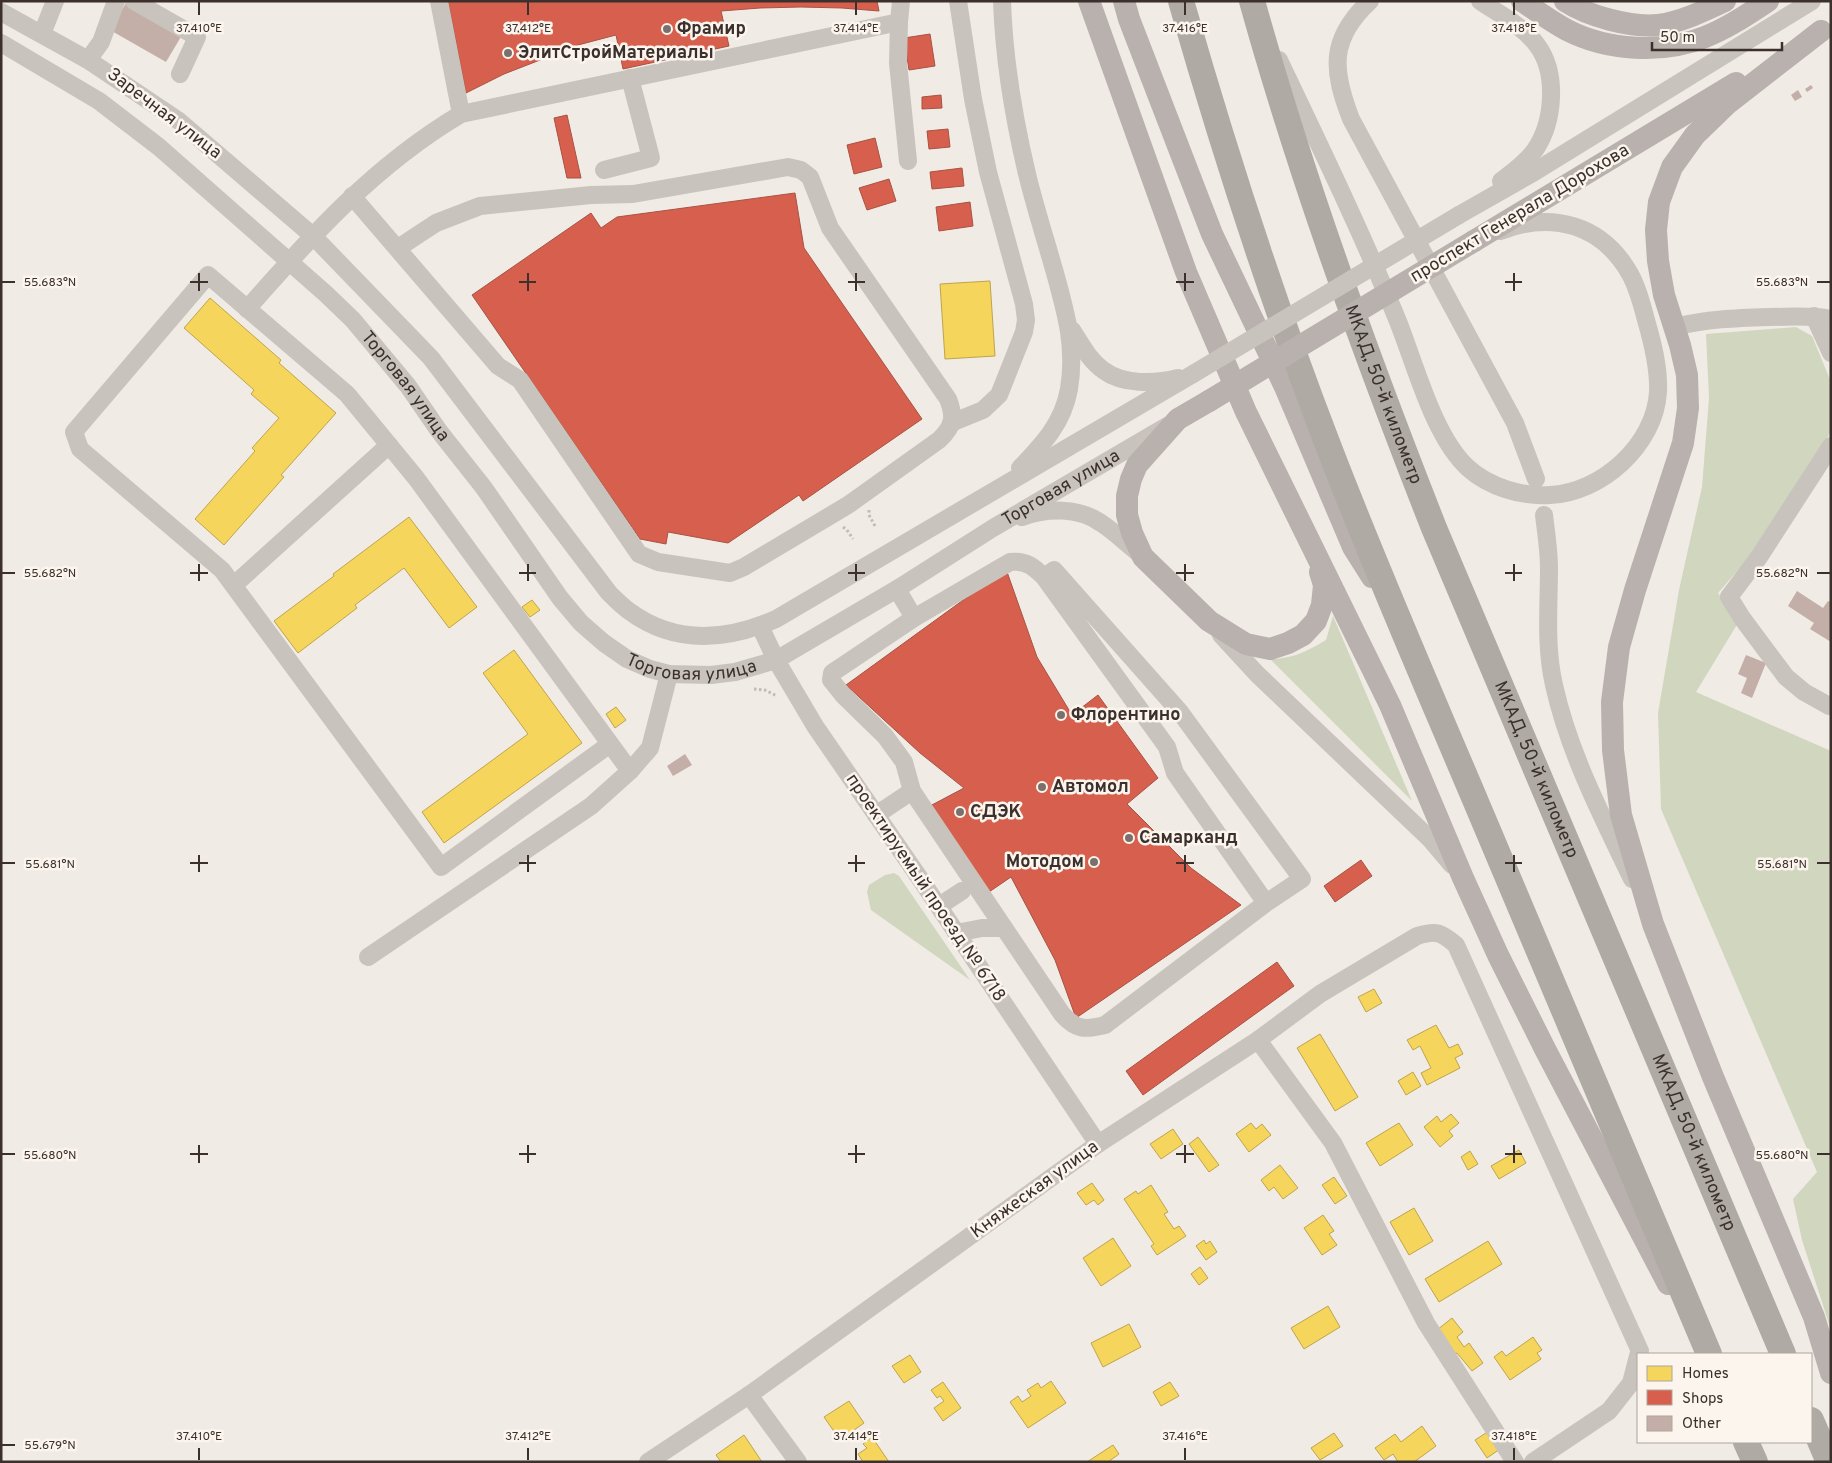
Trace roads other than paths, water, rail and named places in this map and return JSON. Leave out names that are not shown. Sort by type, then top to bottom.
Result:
[{"type":"highway","points":[[1181,1],[1206,89],[1242,200],[1284,325],[1325,436],[1402,626],[1709,1353]]},
{"type":"highway","name":"МКАД, 50-й километр","points":[[1252,2],[1306,179],[1351,311],[1434,528],[1783,1353]]},
{"type":"highway","points":[[1812,1422],[1828,1462]]},
{"type":"highway","points":[[1746,1443],[1755,1462]]},
{"type":"main road","points":[[1089,1],[1186,272],[1246,412],[1390,705],[1463,878],[1545,1049],[1703,1353]]},
{"type":"main road","points":[[1124,1],[1129,19],[1212,234],[1284,387],[1353,547],[1402,626]]},
{"type":"main road","points":[[1522,1],[1567,30],[1594,41],[1650,48],[1680,44],[1704,38],[1732,25],[1768,1]]},
{"type":"main road","points":[[1565,1],[1602,17],[1632,24],[1658,25],[1695,15],[1724,1]]},
{"type":"main road","points":[[1826,28],[1727,104],[1695,136],[1672,168],[1659,202],[1656,230],[1658,261],[1664,295],[1687,374],[1688,408],[1683,443],[1635,590],[1619,647],[1612,702],[1614,750],[1621,815],[1653,924],[1713,1077],[1814,1316],[1831,1373]]},
{"type":"main road","name":"проспект Генерала Дорохова","points":[[1209,401],[1826,28]]},
{"type":"main road","name":"Торговая улица","points":[[1178,419],[1209,401]]},
{"type":"main road","points":[[1178,419],[1138,465],[1131,479],[1127,515],[1132,533],[1143,557],[1209,621],[1246,644],[1270,649],[1288,643],[1303,635],[1316,621],[1322,606],[1324,584],[1315,552]]},
{"type":"street","points":[[42,34],[55,1]]},
{"type":"street","points":[[88,60],[101,42],[116,1]]},
{"type":"street","points":[[134,1],[197,38],[180,74]]},
{"type":"street","points":[[439,1],[461,114]]},
{"type":"street","points":[[901,1],[898,22],[898,63],[908,161]]},
{"type":"street","points":[[951,423],[983,410],[999,395],[1024,332],[1026,320],[1024,304],[988,172],[973,99],[958,1]]},
{"type":"street","points":[[1002,1],[1007,68],[1014,110],[1028,177],[1069,325],[1072,359],[1069,391],[1059,419],[1048,439],[1003,484]]},
{"type":"street","points":[[1370,1],[1355,15],[1344,34],[1338,53],[1337,72],[1340,92],[1351,119],[1515,423],[1536,479]]},
{"type":"street","points":[[1458,215],[1519,168],[1535,150],[1545,130],[1550,105],[1551,83],[1547,64],[1538,45],[1522,29],[1480,1]]},
{"type":"street","name":"проспект Генерала Дорохова","points":[[1193,374],[1458,215],[1531,174],[1812,1]]},
{"type":"street","points":[[1252,2],[1340,190],[1397,318],[1439,428],[1451,448],[1467,467],[1483,479],[1506,489],[1530,495],[1551,496],[1568,493],[1586,486],[1608,474],[1626,458],[1641,440],[1652,419],[1658,395],[1658,369],[1650,335],[1631,276],[1616,252],[1601,238],[1578,227],[1556,222],[1534,222],[1506,229],[1474,241]]},
{"type":"street","name":"Заречная улица","points":[[1,12],[88,60],[179,121],[313,236]]},
{"type":"street","points":[[247,309],[289,261],[352,196],[414,144],[461,114],[898,22]]},
{"type":"street","name":"Заречная улица","points":[[1,42],[99,102],[160,147],[289,261]]},
{"type":"street","points":[[604,170],[651,158],[630,78]]},
{"type":"street","points":[[352,196],[498,366],[520,380],[639,554],[658,562],[730,573],[744,567],[848,505],[939,440],[946,433],[951,423],[953,413],[948,399],[830,228],[815,186],[810,177],[801,170],[788,167],[633,194],[591,195],[480,206],[436,223],[398,248]]},
{"type":"street","name":"Торговая улица","points":[[313,236],[431,358],[608,593],[630,612],[658,627],[688,636],[711,637],[760,626],[818,594],[1193,374]]},
{"type":"street","name":"Торговая улица","points":[[289,261],[352,320],[408,386],[439,431],[484,488],[560,598],[581,623],[604,643],[627,659],[650,669],[669,674],[711,675],[735,672],[776,660],[897,590],[993,528],[1178,419]]},
{"type":"street","points":[[610,744],[441,867],[222,570],[80,449],[74,432],[208,275],[347,394],[416,478],[630,771]]},
{"type":"street","points":[[1674,327],[1692,322],[1726,318],[1822,317],[1831,353]]},
{"type":"street","points":[[1069,325],[1087,355],[1103,370],[1119,378],[1141,382],[1165,382],[1193,374]]},
{"type":"street","points":[[234,585],[389,446]]},
{"type":"street","points":[[1829,706],[1804,692],[1786,677],[1742,618],[1729,597],[1759,557],[1831,446]]},
{"type":"street","points":[[993,528],[1035,512],[1063,510],[1081,513],[1100,522],[1143,557]]},
{"type":"street","points":[[1544,515],[1549,566],[1547,633],[1554,684],[1568,732],[1590,792],[1653,924]]},
{"type":"street","points":[[1044,577],[1054,570],[1180,712],[1302,879],[1266,903],[1105,1025],[1084,1029],[1069,1022],[1062,1014],[912,791],[904,762],[885,736],[842,695],[832,682],[830,675],[832,673],[914,618],[1010,562],[1026,562],[1044,577],[1167,747],[1175,773],[1266,903]]},
{"type":"street","points":[[897,590],[914,618]]},
{"type":"street","points":[[1209,621],[1257,674],[1430,839],[1463,878]]},
{"type":"street","name":"проектируемый проезд № 6718","points":[[760,626],[776,660],[815,726],[939,906],[1098,1144]]},
{"type":"street","points":[[368,957],[591,806],[630,771],[650,748],[669,674]]},
{"type":"street","points":[[876,815],[912,791]]},
{"type":"street","points":[[939,906],[962,891]]},
{"type":"street","points":[[956,934],[982,928],[1004,928]]},
{"type":"street","name":"Княжеская улица","points":[[648,1462],[749,1395],[1098,1144],[1258,1040],[1320,987],[1417,936],[1431,932],[1444,934],[1456,945],[1639,1353]]},
{"type":"street","points":[[1258,1040],[1333,1143],[1426,1323],[1515,1462]]},
{"type":"street","points":[[1533,1462],[1609,1411],[1631,1382],[1637,1361]]},
{"type":"street","points":[[749,1395],[798,1462]]},
{"type":"place","name":"Фрамир","points":[[667,29]]},
{"type":"place","name":"ЭлитСтройМатериалы","points":[[508,53]]},
{"type":"place","name":"Флорентино","points":[[1061,715]]},
{"type":"place","name":"Автомол","points":[[1042,787]]},
{"type":"place","name":"СДЭК","points":[[960,812]]},
{"type":"place","name":"Самарканд","points":[[1129,838]]},
{"type":"place","name":"Мотодом","points":[[1094,862]]}]
